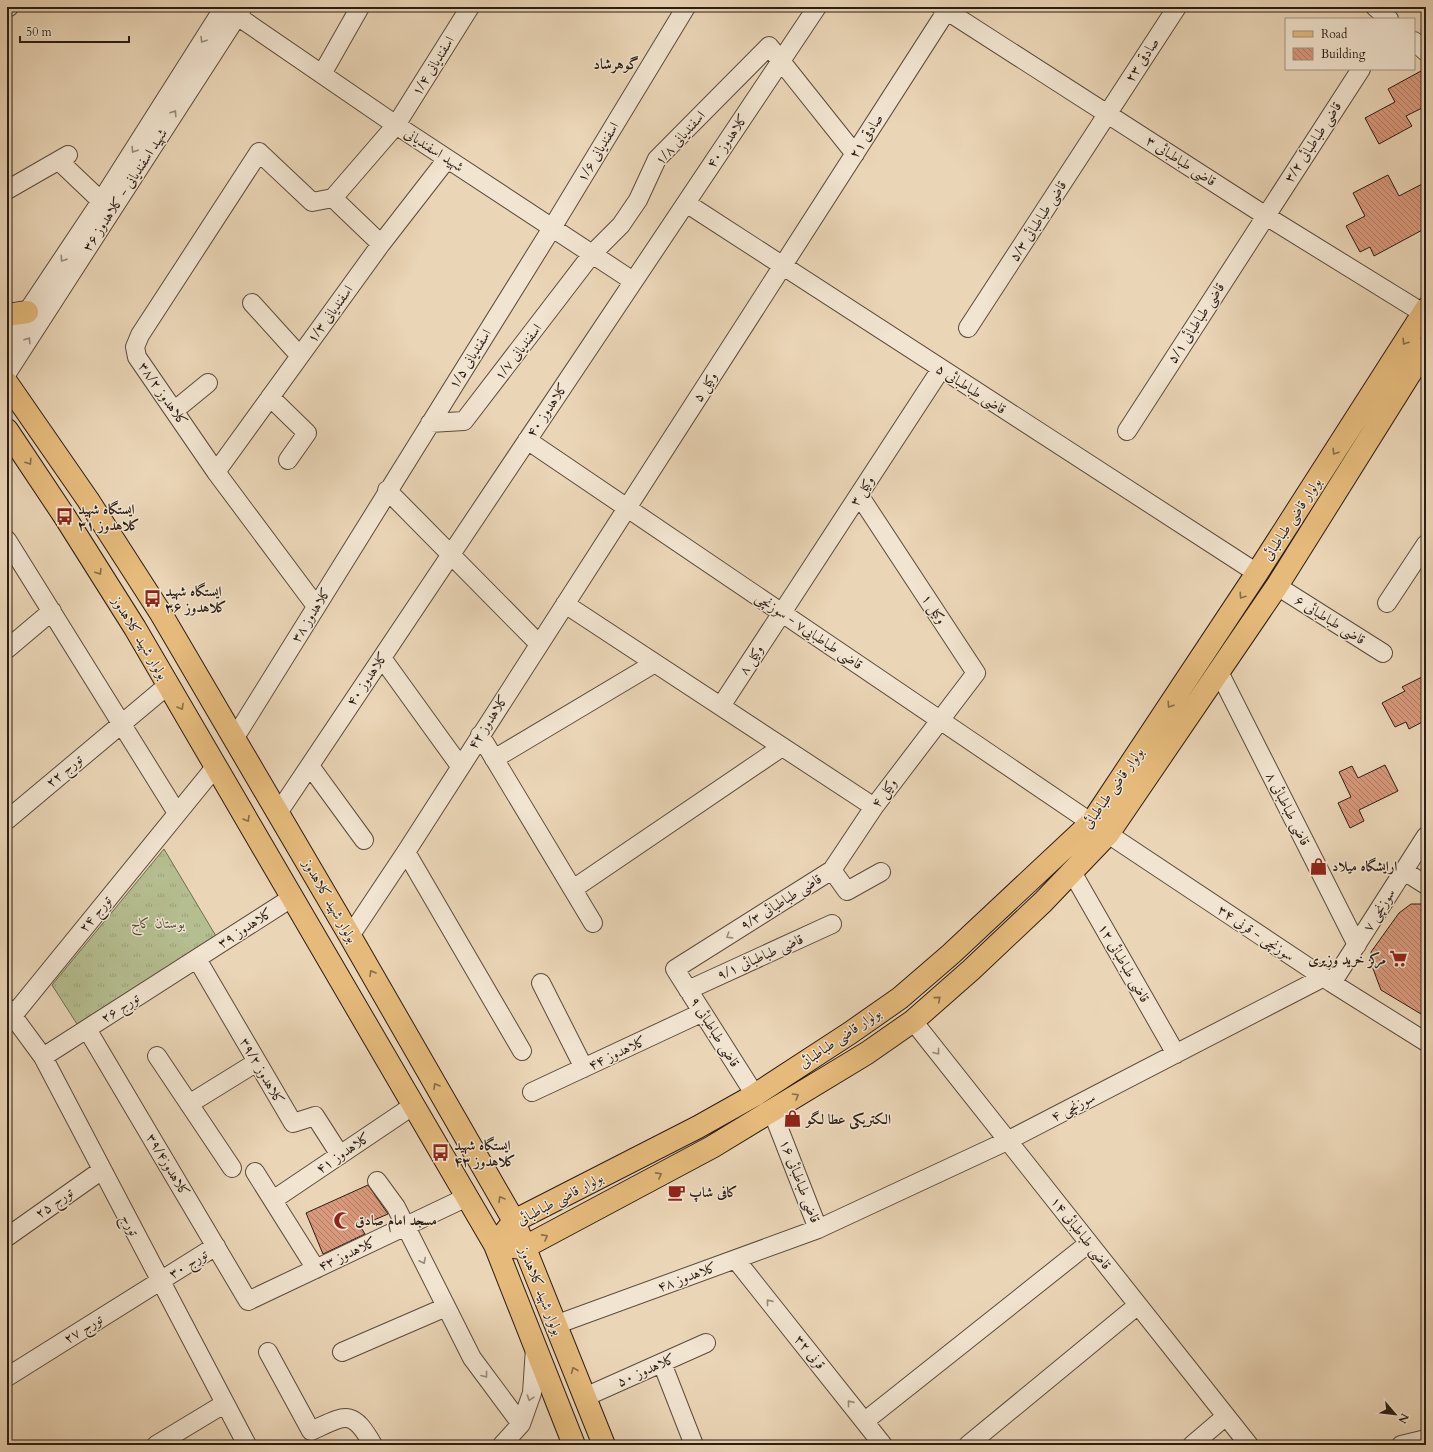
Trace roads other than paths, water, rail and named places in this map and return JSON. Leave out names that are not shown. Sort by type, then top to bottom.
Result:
[{"type":"main road","name":"بولوار قاضی طباطبائی","points":[[495,1245],[523,1248],[712,1147],[867,1053],[912,1022],[971,970],[1072,872],[1257,573],[1425,311]]},
{"type":"main road","name":"بولوار قاضی طباطبائی","points":[[495,1245],[514,1221],[698,1127],[755,1095],[900,998],[1100,828],[1219,672],[1277,586],[1426,348]]},
{"type":"main road","name":"بولوار شهید کلاهدوز","points":[[7,383],[88,500],[160,612],[350,936],[514,1221],[523,1248],[604,1445]]},
{"type":"main road","name":"بولوار شهید کلاهدوز","points":[[10,440],[65,517],[168,685],[495,1245],[574,1445]]},
{"type":"street","points":[[322,74],[360,7]]},
{"type":"street","name":"اسفندیانی ۱/۴","points":[[333,198],[396,126],[470,7]]},
{"type":"street","name":"اسفندیانی ۱/۶","points":[[552,228],[686,7]]},
{"type":"street","name":"کلاهدوز ۴۰","points":[[278,813],[817,7]]},
{"type":"street","name":"صادقی ۲۳","points":[[1108,114],[1177,7]]},
{"type":"street","points":[[1376,7],[1388,18]]},
{"type":"street","name":"قاضی طباطبائی ۳","points":[[946,8],[1266,216],[1425,311]]},
{"type":"street","name":"صادقی ۲۱","points":[[782,266],[855,154],[946,8]]},
{"type":"street","name":"شهید اسفندیانی","points":[[232,9],[396,126],[633,281]]},
{"type":"street","name":"شهید اسفندیانی - کلاهدوز ۳۶","points":[[7,342],[17,314],[101,201],[232,9]]},
{"type":"street","name":"شهید اسفندیانی - کلاهدوز ۳۶","points":[[7,373],[232,9]]},
{"type":"street","points":[[1415,42],[1426,52]]},
{"type":"street","name":"اسفندیانی ۱/۸","points":[[592,254],[621,225],[638,200],[657,159],[769,46],[782,59]]},
{"type":"street","points":[[782,59],[855,154]]},
{"type":"street","name":"قاضی طباطبائی ۳/۲","points":[[1266,216],[1360,70]]},
{"type":"street","name":"قاضی طباطبائی ۵/۳","points":[[968,328],[1108,114]]},
{"type":"street","name":"کلاهدوز ۳۸/۲","points":[[316,606],[216,472],[175,410],[137,357],[135,347],[140,335],[259,152],[312,202],[333,198]]},
{"type":"street","points":[[7,190],[64,158],[101,201]]},
{"type":"street","name":"اسفندیانی ۱/۳","points":[[216,472],[381,244],[448,159]]},
{"type":"street","points":[[333,198],[381,244]]},
{"type":"street","name":"قاضی طباطبائی ۵","points":[[686,203],[1257,573]]},
{"type":"street","name":"قاضی طباطبائی ۵/۱","points":[[1127,430],[1266,216]]},
{"type":"street","name":"اسفندیانی ۱/۵","points":[[387,490],[552,228]]},
{"type":"street","name":"۱/۷ اسفندیانی","points":[[430,422],[464,422],[592,254]]},
{"type":"street","name":"وکيل ۵","points":[[627,508],[782,266]]},
{"type":"street","points":[[252,303],[300,356]]},
{"type":"street","name":"وکيل ۳","points":[[782,613],[941,369]]},
{"type":"street","points":[[175,410],[208,383]]},
{"type":"street","points":[[270,398],[307,433],[288,460]]},
{"type":"street","name":"قاضی طباطبایی۷ - سوزنچی","points":[[527,440],[1100,828]]},
{"type":"street","points":[[387,490],[538,644]]},
{"type":"street","name":"کلاهدوز ۳۸","points":[[234,740],[387,490]]},
{"type":"street","name":"وکيل ۱","points":[[859,496],[976,672],[939,719]]},
{"type":"street","name":"کلاهدوز ۴۲","points":[[350,936],[406,852],[538,644],[627,508]]},
{"type":"street","points":[[7,540],[177,813]]},
{"type":"street","points":[[1387,604],[1426,544]]},
{"type":"street","name":"قاضی طباطبائی ۶","points":[[1277,586],[1383,653]]},
{"type":"street","points":[[565,604],[874,807]]},
{"type":"street","points":[[7,649],[52,611]]},
{"type":"street","name":"وکيل ۸","points":[[721,706],[782,613]]},
{"type":"street","points":[[382,658],[460,766]]},
{"type":"street","points":[[494,759],[655,663]]},
{"type":"street","name":"قاضی طباطبائی ۸","points":[[1219,672],[1357,945]]},
{"type":"street","name":"تورج ۲۲","points":[[7,820],[168,685]]},
{"type":"street","name":"وکيل ۴","points":[[832,870],[874,807],[939,719]]},
{"type":"street","points":[[480,735],[593,923]]},
{"type":"street","points":[[573,889],[782,746]]},
{"type":"street","name":"تورج ۲۴","points":[[9,1015],[216,766]]},
{"type":"street","points":[[310,766],[364,840]]},
{"type":"street","name":"سوزنچی - قرنی ۳۴","points":[[1100,828],[1328,980],[1426,1042]]},
{"type":"street","name":"سوزنچی ۷","points":[[1328,980],[1357,945],[1426,836]]},
{"type":"street","points":[[406,852],[522,1051]]},
{"type":"street","name":"قاضی طباطبائی ۹/۳","points":[[675,969],[832,870],[847,891],[881,872]]},
{"type":"street","points":[[1404,871],[1426,885]]},
{"type":"street","name":"قاضی طباطبائی ۱۲","points":[[1072,872],[1176,1054]]},
{"type":"street","name":"کلاهدوز ۳۹","points":[[197,959],[293,897]]},
{"type":"street","name":"قاضی طباطبائی ۹/۱","points":[[688,990],[832,924]]},
{"type":"street","name":"تورج ۲۶","points":[[43,1057],[197,959]]},
{"type":"street","name":"کلاهدوز ۳۹/۲","points":[[197,959],[293,1123],[315,1116],[340,1155]]},
{"type":"street","name":"قاضی طباطبائی ۹","points":[[675,969],[755,1095]]},
{"type":"street","name":"سوزنچی ۴","points":[[818,1229],[1007,1141],[1176,1054],[1328,980]]},
{"type":"street","points":[[541,983],[584,1068]]},
{"type":"street","name":"کلاهدوز ۴۴","points":[[532,1092],[701,1012]]},
{"type":"street","name":"تورج","points":[[9,1015],[43,1057],[224,1404],[247,1445]]},
{"type":"street","name":"قاضی طباطبائی ۱۴","points":[[912,1022],[1249,1445]]},
{"type":"street","name":"کلاهدوز۳۹/۴","points":[[87,1029],[248,1301]]},
{"type":"street","points":[[157,1056],[232,1168]]},
{"type":"street","points":[[189,1104],[257,1062]]},
{"type":"street","name":"کلاهدوز ۴۱","points":[[273,1200],[414,1105]]},
{"type":"street","name":"قاضی طباطبائی ۱۶","points":[[772,1110],[818,1229]]},
{"type":"street","name":"تورج ۲۵","points":[[8,1235],[102,1170]]},
{"type":"street","points":[[256,1172],[316,1268]]},
{"type":"street","points":[[377,1181],[396,1207],[472,1358],[521,1424]]},
{"type":"street","name":"کلاهدوز ۴۳","points":[[248,1301],[467,1198]]},
{"type":"street","name":"کلاهدوز ۴۸","points":[[555,1325],[818,1229]]},
{"type":"street","points":[[865,1422],[1089,1243]]},
{"type":"street","name":"تورج ۳۰","points":[[160,1281],[216,1246]]},
{"type":"street","name":"قرنی ۳۲","points":[[736,1260],[883,1445]]},
{"type":"street","name":"تورج ۲۷","points":[[7,1377],[160,1281]]},
{"type":"street","points":[[968,1445],[1138,1306]]},
{"type":"street","points":[[342,1352],[446,1307]]},
{"type":"street","name":"کلاهدوز ۵۰","points":[[585,1397],[706,1343]]},
{"type":"street","points":[[502,1445],[521,1424],[532,1393],[535,1345]]},
{"type":"street","points":[[268,1352],[311,1431],[338,1419],[349,1417],[357,1421],[374,1445]]},
{"type":"street","points":[[662,1363],[694,1445]]},
{"type":"street","points":[[156,1445],[224,1404]]},
{"type":"street","points":[[1192,1445],[1226,1416]]},
{"type":"street","points":[[1401,1445],[1426,1439]]},
{"type":"place","name":"ایستگاه شهید کلاهدوز ۳۱","points":[[65,517]]},
{"type":"place","name":"ایستگاه شهید کلاهدوز ۳۶","points":[[152,599]]},
{"type":"place","name":"ارايشگاه ميلاد","points":[[1319,866]]},
{"type":"place","name":"مرکز خرید وزیری","points":[[1399,959]]},
{"type":"place","name":"الکتریکی عطا لگو","points":[[793,1119]]},
{"type":"place","name":"ایستگاه شهید کلاهدوز ۴۳","points":[[441,1153]]},
{"type":"place","name":"کافی شاپ","points":[[676,1192]]},
{"type":"place","name":"مسجد امام صادق","points":[[342,1220]]},
{"type":"district","name":"گوهرشاد","points":[[616,64]]},
{"type":"park label","name":"بوستان کاج","points":[[158,923]]}]
